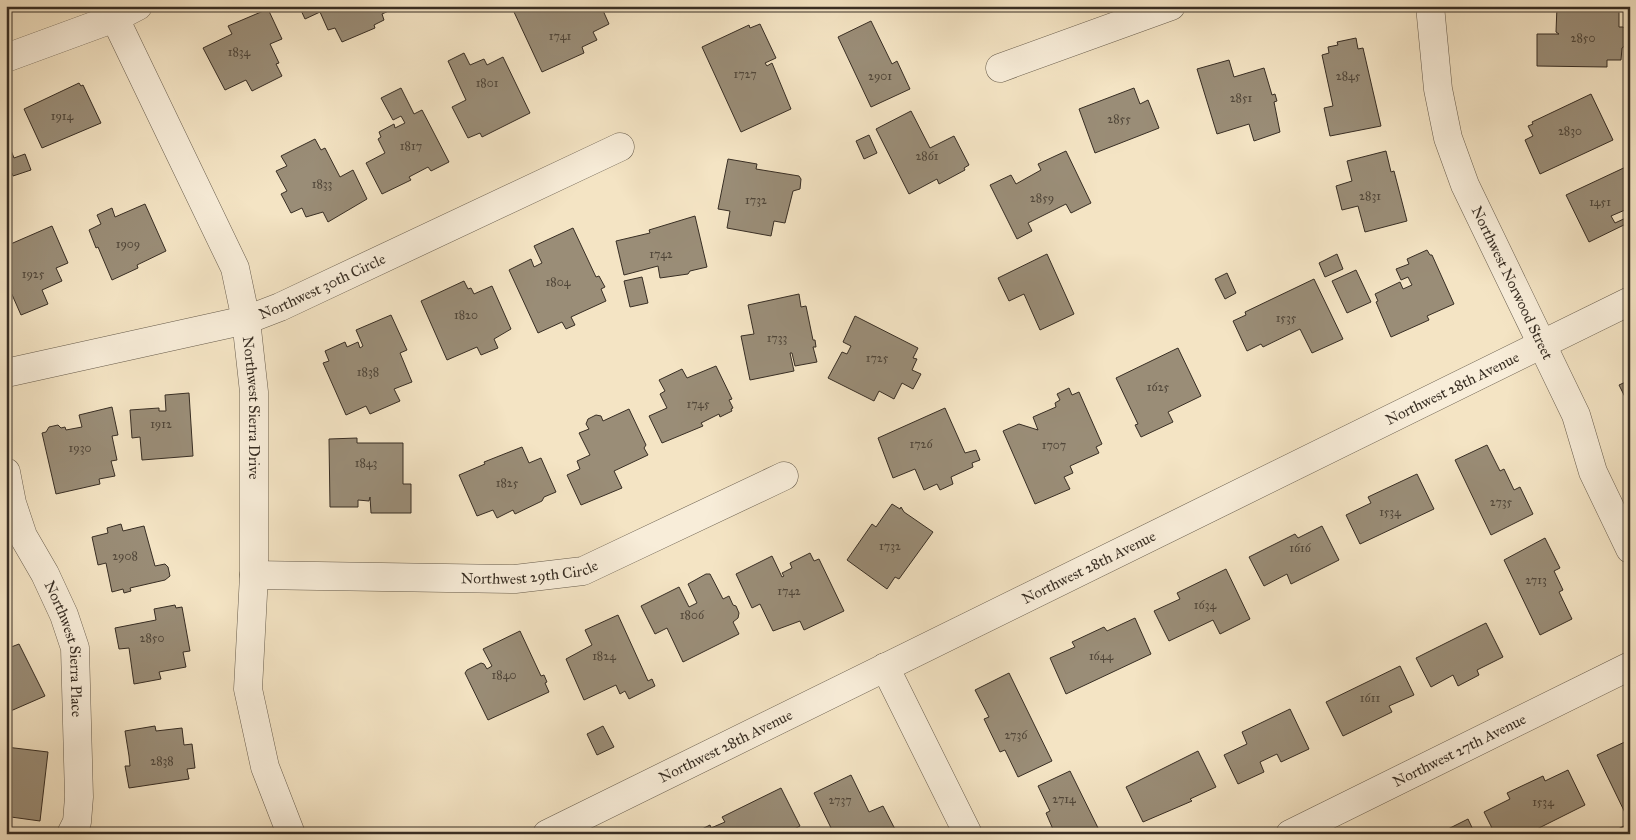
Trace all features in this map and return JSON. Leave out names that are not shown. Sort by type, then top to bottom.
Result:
[{"type":"street","points":[[1000,68],[1170,6]]},
{"type":"street","name":"Northwest Norwood Street","points":[[1430,6],[1438,88],[1448,138],[1465,185],[1576,415],[1593,472],[1630,549]]},
{"type":"street","points":[[6,58],[121,10]]},
{"type":"street","name":"Northwest Sierra Drive","points":[[121,10],[235,268],[246,320],[254,392],[254,575],[248,689],[265,767],[291,834]]},
{"type":"street","name":"Northwest 30th Circle","points":[[6,373],[246,320],[280,307],[620,147]]},
{"type":"street","name":"Northwest 28th Avenue","points":[[547,834],[1541,343],[1630,301]]},
{"type":"street","name":"Northwest Sierra Place","points":[[6,472],[12,503],[23,536],[64,615],[75,648],[79,798],[77,822],[71,834]]},
{"type":"street","name":"Northwest 29th Circle","points":[[254,575],[515,579],[583,571],[784,476]]},
{"type":"street","name":"Northwest 27th Avenue","points":[[1290,834],[1630,666]]},
{"type":"street","points":[[885,667],[968,834]]},
{"type":"building","points":[[299,6],[392,6],[393,9],[382,14],[384,20],[374,25],[375,28],[342,42],[335,28],[328,30],[320,12],[305,19]]},
{"type":"building","points":[[526,6],[601,6],[609,24],[593,32],[597,40],[582,47],[584,53],[542,72],[514,12]]},
{"type":"building","points":[[1557,6],[1619,6],[1619,27],[1623,27],[1630,32],[1630,42],[1622,48],[1621,60],[1607,60],[1607,67],[1537,66],[1537,34],[1559,34],[1556,32]]},
{"type":"building","points":[[268,9],[282,39],[270,44],[279,63],[276,64],[282,76],[252,91],[246,80],[225,90],[203,48],[232,34],[228,26]]},
{"type":"building","points":[[871,21],[892,64],[897,61],[910,89],[871,107],[838,37]]},
{"type":"building","points":[[760,24],[776,58],[765,63],[767,66],[772,63],[791,109],[741,132],[702,47],[749,25],[750,28]]},
{"type":"building","points":[[1356,38],[1358,49],[1363,48],[1381,126],[1330,136],[1324,108],[1333,106],[1322,55],[1329,53],[1328,47],[1338,45],[1337,42]]},
{"type":"building","points":[[464,53],[470,65],[484,59],[487,65],[503,57],[530,113],[482,137],[480,133],[468,138],[452,107],[466,100],[448,61]]},
{"type":"building","points":[[1229,60],[1234,77],[1264,68],[1272,95],[1275,94],[1277,101],[1274,102],[1280,132],[1254,141],[1249,124],[1217,134],[1197,69]]},
{"type":"building","points":[[79,83],[81,86],[83,85],[101,123],[42,148],[24,109]]},
{"type":"building","points":[[401,88],[414,114],[422,110],[449,162],[431,171],[428,167],[409,177],[411,180],[382,194],[366,163],[385,153],[378,139],[381,137],[379,132],[394,124],[395,128],[405,123],[401,116],[393,120],[381,98]]},
{"type":"building","points":[[1134,88],[1140,104],[1148,100],[1159,128],[1095,153],[1079,109]]},
{"type":"building","points":[[1591,94],[1613,140],[1540,174],[1525,140],[1533,136],[1528,126],[1533,124],[1532,122]]},
{"type":"building","points":[[911,111],[930,148],[954,136],[969,165],[964,168],[965,170],[939,184],[937,179],[909,194],[876,129]]},
{"type":"building","points":[[869,135],[877,153],[864,159],[856,141]]},
{"type":"building","points":[[6,138],[14,158],[25,154],[31,170],[13,176],[12,173],[6,176]]},
{"type":"building","points":[[315,139],[321,150],[325,148],[340,177],[353,170],[367,199],[328,222],[323,212],[306,217],[302,208],[291,213],[281,194],[287,191],[276,171],[287,166],[281,156]]},
{"type":"building","points":[[1066,151],[1091,203],[1071,213],[1066,204],[1028,223],[1032,231],[1017,239],[990,185],[1011,175],[1016,184],[1041,170],[1038,164]]},
{"type":"building","points":[[1386,151],[1391,172],[1394,171],[1407,221],[1365,232],[1358,206],[1342,210],[1336,186],[1352,181],[1347,161]]},
{"type":"building","points":[[728,159],[757,164],[756,169],[799,176],[801,179],[800,189],[793,191],[785,223],[774,221],[771,236],[727,228],[730,211],[718,209]]},
{"type":"building","points":[[1630,165],[1630,222],[1589,242],[1566,195]],"holes":[[[1625,210],[1628,217],[1615,223],[1611,216]]]},
{"type":"building","points":[[145,204],[166,251],[137,265],[138,268],[112,280],[89,230],[101,224],[97,215],[112,208],[115,217]]},
{"type":"building","points":[[695,216],[707,267],[690,271],[688,274],[660,278],[658,266],[624,275],[616,241],[650,233],[649,230]]},
{"type":"building","points":[[52,226],[68,263],[56,268],[62,281],[42,290],[48,304],[21,315],[6,281],[6,246]]},
{"type":"building","points":[[573,228],[596,277],[599,276],[605,287],[601,289],[606,301],[571,317],[575,325],[566,329],[562,322],[538,333],[509,270],[531,259],[534,267],[542,263],[534,246]]},
{"type":"building","points":[[1427,250],[1432,255],[1454,304],[1427,316],[1429,320],[1391,337],[1376,302],[1378,301],[1375,294],[1400,282],[1403,289],[1412,285],[1408,277],[1401,280],[1396,269],[1409,264],[1407,259]]},
{"type":"building","points":[[1047,254],[1074,314],[1040,330],[1024,294],[1009,301],[998,278]]},
{"type":"building","points":[[1337,254],[1343,269],[1325,277],[1319,263]]},
{"type":"building","points":[[1356,270],[1371,302],[1347,313],[1332,281]]},
{"type":"building","points":[[1227,273],[1236,293],[1225,299],[1215,279]]},
{"type":"building","points":[[642,277],[648,303],[630,307],[624,281]]},
{"type":"building","points":[[1314,279],[1343,339],[1312,353],[1300,329],[1263,347],[1261,344],[1247,351],[1233,321],[1246,315],[1245,312]]},
{"type":"building","points":[[464,281],[468,289],[471,288],[474,294],[492,286],[511,329],[494,339],[498,348],[481,355],[477,347],[447,360],[421,301]]},
{"type":"building","points":[[799,294],[801,307],[806,306],[813,340],[815,340],[816,347],[813,347],[817,362],[795,366],[792,353],[790,353],[794,371],[750,380],[741,336],[754,334],[748,305]]},
{"type":"building","points":[[391,315],[407,350],[400,353],[412,382],[394,389],[400,401],[370,414],[366,406],[346,415],[323,363],[329,361],[325,351],[345,342],[347,347],[358,342],[360,348],[363,346],[356,330]]},
{"type":"building","points":[[855,316],[918,348],[913,358],[917,359],[912,370],[921,374],[913,389],[902,383],[894,399],[879,391],[874,401],[828,378],[842,352],[847,354],[851,346],[843,342]]},
{"type":"building","points":[[1178,348],[1201,396],[1168,412],[1173,422],[1141,437],[1135,425],[1138,424],[1116,378]]},
{"type":"building","points":[[716,366],[732,399],[729,400],[733,408],[731,409],[732,411],[720,417],[719,414],[701,423],[703,426],[662,443],[649,416],[667,408],[660,394],[665,391],[659,380],[682,369],[687,378]]},
{"type":"building","points":[[1630,380],[1630,407],[1619,385]]},
{"type":"building","points":[[1069,388],[1072,395],[1079,392],[1102,444],[1096,447],[1099,453],[1070,466],[1073,473],[1064,477],[1070,489],[1035,504],[1003,431],[1019,424],[1038,430],[1033,417],[1056,407],[1055,403],[1060,400],[1057,394]]},
{"type":"building","points":[[189,393],[193,456],[142,460],[140,437],[132,438],[130,410],[159,408],[159,411],[166,411],[165,395]]},
{"type":"building","points":[[112,407],[118,435],[112,436],[117,460],[111,461],[115,476],[99,479],[100,484],[56,494],[42,433],[46,432],[49,427],[58,425],[61,428],[65,427],[66,430],[82,427],[79,415]]},
{"type":"building","points":[[945,408],[965,453],[976,450],[980,460],[972,463],[973,467],[951,477],[953,484],[940,490],[937,484],[924,490],[915,469],[893,478],[878,438]]},
{"type":"building","points":[[629,409],[646,445],[644,448],[648,455],[614,471],[622,488],[581,505],[567,475],[580,469],[577,461],[590,455],[579,433],[589,429],[586,424],[588,419],[596,415],[601,416],[603,421]]},
{"type":"building","points":[[357,438],[357,443],[403,443],[403,484],[411,484],[411,513],[371,513],[370,497],[369,501],[358,500],[358,507],[330,507],[329,439]]},
{"type":"building","points":[[1487,445],[1500,471],[1504,469],[1514,490],[1520,487],[1533,514],[1491,535],[1455,460]]},
{"type":"building","points":[[522,447],[529,463],[541,458],[556,492],[515,514],[513,510],[497,518],[493,510],[477,516],[459,475],[485,464],[484,462]]},
{"type":"building","points":[[1417,474],[1434,509],[1360,544],[1346,515],[1371,503],[1368,497]]},
{"type":"building","points":[[892,504],[900,509],[901,507],[904,512],[933,532],[899,579],[895,577],[887,589],[847,560],[872,524],[876,527]]},
{"type":"building","points":[[121,524],[123,531],[144,526],[155,566],[165,564],[168,567],[170,576],[165,580],[130,588],[131,591],[124,593],[123,589],[112,592],[106,563],[98,565],[92,537],[108,533],[107,528]]},
{"type":"building","points":[[1322,526],[1339,560],[1291,584],[1287,574],[1264,586],[1249,557],[1295,534],[1298,538]]},
{"type":"building","points":[[1545,538],[1560,568],[1554,571],[1563,590],[1559,592],[1572,619],[1540,635],[1504,560]]},
{"type":"building","points":[[810,553],[814,561],[819,559],[844,611],[804,630],[800,621],[773,631],[760,604],[752,608],[736,574],[772,556],[782,577],[784,576],[782,573],[792,568],[790,563]]},
{"type":"building","points":[[1226,569],[1250,619],[1220,634],[1213,620],[1169,641],[1154,611],[1180,599],[1177,593]]},
{"type":"building","points":[[706,574],[710,574],[723,599],[729,596],[733,605],[736,606],[739,613],[738,618],[733,622],[739,634],[683,662],[667,628],[655,634],[641,606],[679,587],[689,607],[697,603],[688,584]]},
{"type":"building","points":[[175,605],[176,608],[182,607],[190,651],[183,652],[186,667],[159,672],[161,679],[134,684],[129,648],[119,649],[115,628],[156,620],[154,609]]},
{"type":"building","points":[[618,615],[648,681],[652,679],[655,686],[629,699],[625,691],[620,694],[616,685],[584,700],[566,659],[592,645],[585,630]]},
{"type":"building","points":[[1135,618],[1151,654],[1066,694],[1050,658],[1075,647],[1072,642],[1104,627],[1107,631]]},
{"type":"building","points":[[1486,623],[1503,657],[1477,670],[1479,675],[1458,686],[1453,675],[1431,687],[1416,658]]},
{"type":"building","points":[[520,631],[541,676],[544,675],[549,692],[488,720],[465,673],[481,663],[487,669],[492,666],[483,649]]},
{"type":"building","points":[[19,644],[45,696],[6,713],[6,649]]},
{"type":"building","points":[[1400,666],[1414,695],[1389,706],[1392,712],[1343,736],[1326,702]]},
{"type":"building","points":[[1009,673],[1052,761],[1018,777],[1005,750],[1000,752],[984,719],[989,717],[975,690]]},
{"type":"building","points":[[1290,709],[1309,749],[1281,762],[1277,754],[1260,762],[1264,772],[1238,784],[1224,755],[1247,744],[1242,732]]},
{"type":"building","points":[[155,726],[156,731],[182,728],[184,745],[192,744],[195,768],[187,769],[189,779],[129,788],[125,766],[130,766],[125,731]]},
{"type":"building","points":[[603,726],[614,747],[597,755],[587,734]]},
{"type":"building","points":[[1630,741],[1630,823],[1597,755]]},
{"type":"building","points":[[6,747],[48,752],[40,821],[11,817],[11,811],[6,810]]},
{"type":"building","points":[[1198,751],[1216,787],[1190,799],[1192,801],[1143,822],[1126,787]]},
{"type":"building","points":[[1568,770],[1585,805],[1527,834],[1495,834],[1484,812],[1510,799],[1507,793],[1543,776],[1545,781]]},
{"type":"building","points":[[1070,771],[1101,834],[1055,834],[1046,813],[1050,811],[1038,786]]},
{"type":"building","points":[[851,775],[869,812],[883,806],[897,833],[834,834],[814,793]]},
{"type":"building","points":[[781,788],[800,826],[785,834],[700,834],[702,833],[700,830],[710,825],[711,828],[725,822],[722,817]]},
{"type":"building","points":[[1468,819],[1475,834],[1438,834]]},
{"type":"building","points":[[1626,825],[1630,834],[1608,834]]}]
